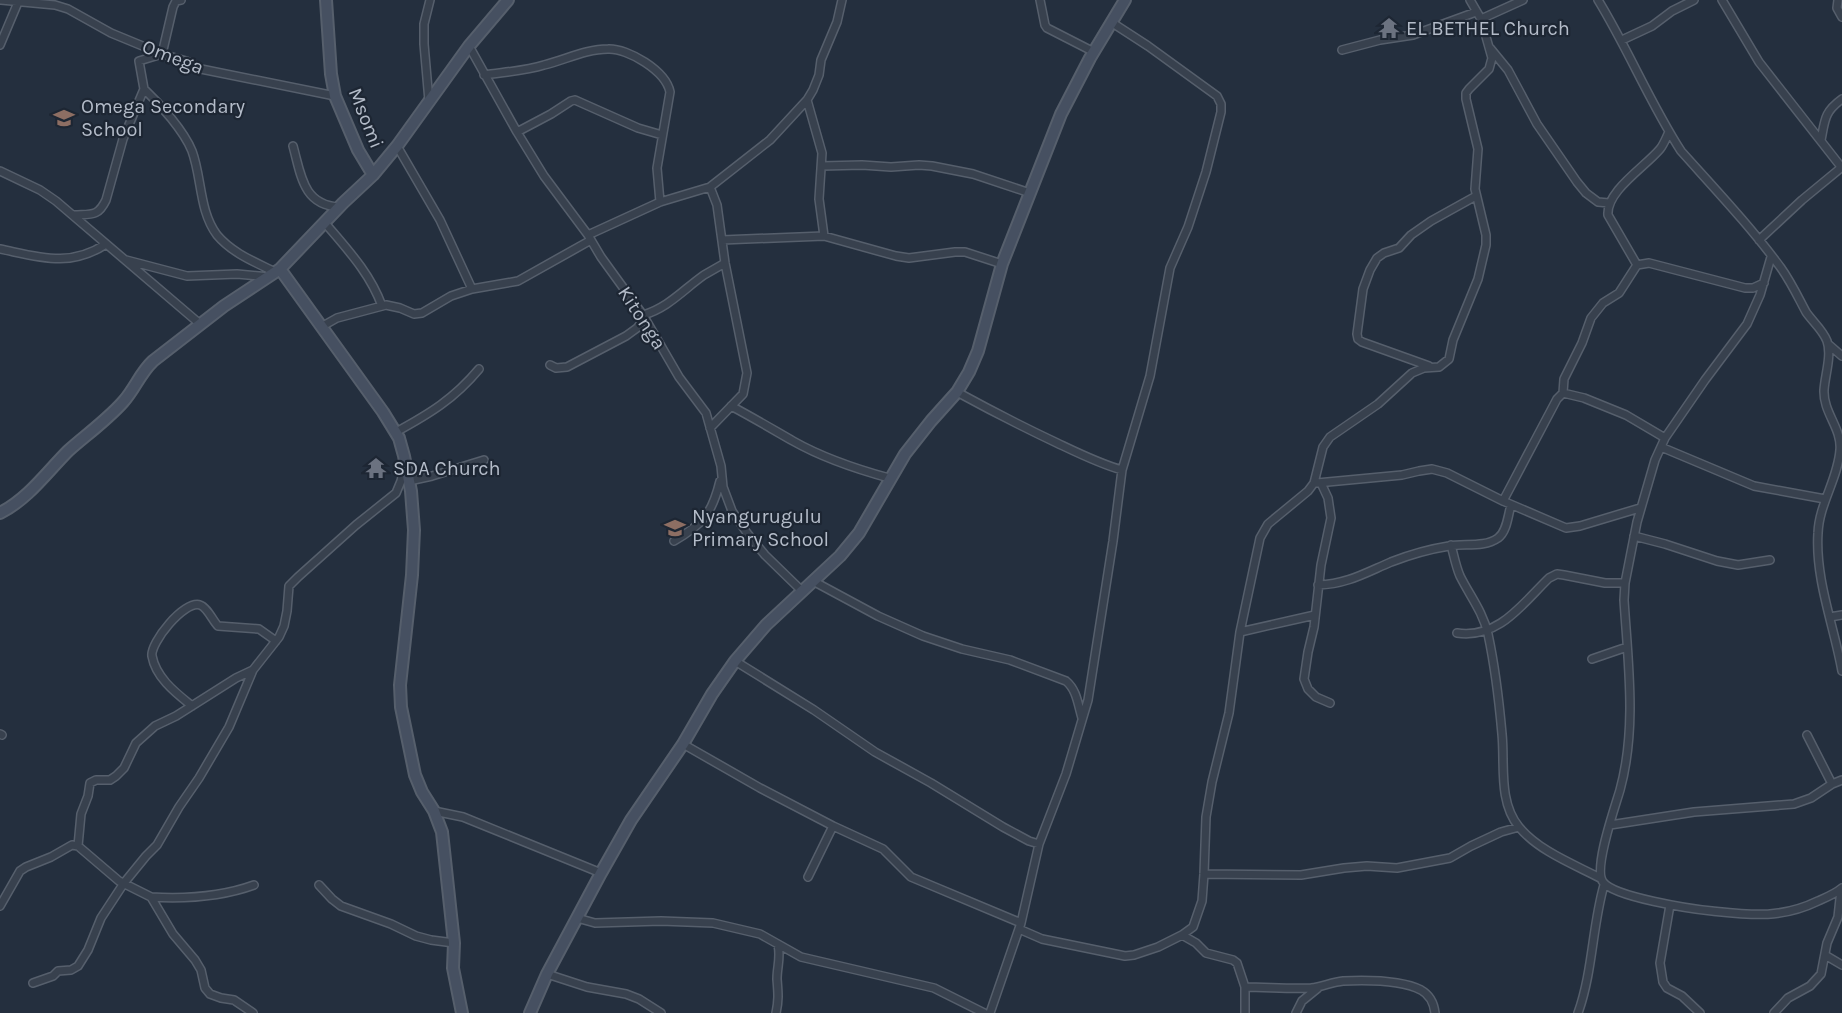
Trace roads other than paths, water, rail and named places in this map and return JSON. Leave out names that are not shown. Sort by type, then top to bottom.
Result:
[{"type":"street","name":"Omega","points":[[1,0],[55,5],[68,9],[111,33],[162,54],[186,61],[201,69],[335,96]]},
{"type":"street","points":[[74,215],[94,214],[102,209],[110,190],[123,139],[144,89],[140,61],[162,54],[173,7],[181,0]]},
{"type":"street","name":"Msomi","points":[[326,0],[335,96],[358,150],[373,175]]},
{"type":"street","points":[[429,101],[424,24],[430,0]]},
{"type":"street","points":[[0,513],[19,500],[122,403],[146,368],[243,293],[275,273],[373,175],[397,146],[469,46],[508,0]]},
{"type":"street","points":[[321,327],[337,318],[382,306],[394,306],[418,314],[451,296],[472,289],[518,281],[590,238],[660,202],[710,187],[770,140],[807,100],[816,84],[822,58],[839,16],[842,0]]},
{"type":"street","points":[[1040,0],[1047,28],[1094,52]]},
{"type":"street","points":[[530,1013],[547,974],[631,820],[683,744],[712,694],[735,661],[766,625],[840,556],[859,533],[905,454],[957,392],[969,372],[978,351],[1002,264],[1061,114],[1125,0]]},
{"type":"street","points":[[1330,703],[1316,697],[1306,686],[1304,680],[1318,585],[1331,518],[1328,498],[1318,483],[1323,447],[1330,437],[1378,404],[1412,373],[1444,364],[1449,359],[1480,270],[1486,245],[1486,235],[1474,181],[1478,149],[1466,93],[1489,69],[1492,58],[1481,20],[1470,0]]},
{"type":"street","points":[[1481,20],[1523,0]]},
{"type":"street","points":[[1598,0],[1681,151],[1759,240],[1791,283],[1806,310],[1826,338],[1828,344],[1824,392],[1827,411],[1840,436],[1841,448],[1836,471],[1825,499],[1817,546],[1820,571],[1842,671]]},
{"type":"street","points":[[1622,40],[1652,26],[1672,11],[1694,0]]},
{"type":"street","points":[[1722,0],[1759,62],[1842,168],[1802,200],[1759,240]]},
{"type":"street","points":[[1838,0],[1837,9],[1842,17]]},
{"type":"street","points":[[0,45],[18,1]]},
{"type":"street","points":[[1342,50],[1380,40],[1413,35],[1476,12]]},
{"type":"street","points":[[990,1013],[1020,926],[1039,844],[1066,774],[1088,700],[1122,470],[1150,376],[1170,268],[1188,227],[1206,172],[1221,112],[1221,104],[1208,89],[1111,22]]},
{"type":"street","name":"Kitonga","points":[[469,46],[544,177],[644,316],[679,377],[706,413],[722,466],[726,497],[732,511],[765,555],[802,591]]},
{"type":"street","points":[[1488,46],[1508,70],[1537,124],[1577,182],[1598,202],[1609,203]]},
{"type":"street","points":[[484,75],[535,67],[600,49],[618,50],[647,64],[667,82],[669,96],[657,168],[660,202]]},
{"type":"street","points":[[144,89],[153,97],[186,140],[192,153],[198,186],[206,211],[218,236],[243,256],[275,273],[321,327],[396,432],[409,481],[414,530],[412,575],[400,685],[401,707],[415,775],[442,832],[454,944],[453,968],[462,1013]]},
{"type":"street","points":[[1821,140],[1825,116],[1842,99]]},
{"type":"street","points":[[517,132],[575,100],[584,102],[608,116],[662,135]]},
{"type":"street","points":[[807,100],[821,142],[822,166],[819,200],[824,236]]},
{"type":"street","points":[[1637,265],[1608,216],[1609,203],[1661,147],[1669,132]]},
{"type":"street","points":[[293,146],[304,185],[316,201],[327,206],[339,207]]},
{"type":"street","points":[[397,146],[440,220],[472,289]]},
{"type":"street","points":[[822,166],[932,166],[973,174],[1030,193]]},
{"type":"street","points":[[0,171],[40,190],[74,215],[201,324]]},
{"type":"street","points":[[710,187],[717,205],[725,264],[747,373],[743,394],[710,428]]},
{"type":"street","points":[[1433,368],[1358,339],[1364,289],[1370,270],[1380,255],[1399,248],[1431,220],[1476,196]]},
{"type":"street","points":[[325,223],[368,274],[382,306]]},
{"type":"street","points":[[722,240],[824,236],[896,256],[909,258],[955,252],[975,254],[1002,264]]},
{"type":"street","points":[[0,249],[51,259],[68,259],[87,255],[106,244]]},
{"type":"street","points":[[1578,1013],[1589,975],[1602,882],[1604,844],[1624,773],[1631,707],[1624,600],[1625,583],[1640,508],[1655,459],[1665,438],[1747,324],[1764,284],[1771,257]]},
{"type":"street","points":[[124,260],[187,276],[275,273]]},
{"type":"street","points":[[1503,501],[1557,399],[1563,393],[1564,380],[1591,318],[1603,303],[1620,293],[1637,265],[1649,263],[1745,288],[1764,284]]},
{"type":"street","points":[[550,365],[556,368],[567,367],[626,336],[637,328],[644,316],[668,304],[705,274],[725,264]]},
{"type":"street","points":[[1828,344],[1842,356]]},
{"type":"street","points":[[396,432],[441,406],[464,387],[479,369]]},
{"type":"street","points":[[957,392],[1072,450],[1122,470]]},
{"type":"street","points":[[1563,393],[1584,398],[1626,415],[1665,438]]},
{"type":"street","points":[[731,406],[792,441],[858,470],[889,478]]},
{"type":"street","points":[[1661,447],[1754,486],[1825,499]]},
{"type":"street","points":[[409,481],[484,460]]},
{"type":"street","points":[[33,982],[53,976],[58,971],[71,970],[78,966],[88,950],[101,918],[124,884],[157,845],[178,807],[216,751],[229,727],[253,670],[276,642],[284,626],[288,611],[289,586],[356,525],[396,493],[405,463]]},
{"type":"street","points":[[683,744],[760,788],[883,849],[911,878],[1020,926],[1041,939],[1125,957],[1145,952],[1182,935],[1193,927],[1196,921],[1202,901],[1206,817],[1229,713],[1240,632],[1257,547],[1263,531],[1280,513],[1318,483],[1402,475],[1432,469],[1447,473],[1561,527],[1570,528],[1640,508]]},
{"type":"street","points":[[674,541],[701,524],[717,494],[722,476]]},
{"type":"street","points":[[1318,585],[1342,583],[1392,561],[1451,545],[1470,545],[1496,540],[1504,530],[1511,505]]},
{"type":"street","points":[[1634,537],[1738,565],[1770,560]]},
{"type":"street","points":[[1451,545],[1460,576],[1483,617],[1487,631],[1498,694],[1504,749],[1504,777],[1509,807],[1519,827],[1534,841],[1614,891],[1670,905],[1763,916],[1807,907],[1842,888]]},
{"type":"street","points":[[1457,633],[1487,631],[1506,620],[1549,578],[1557,574],[1605,583],[1625,583]]},
{"type":"street","points":[[813,581],[870,612],[923,636],[963,649],[1010,660],[1066,681],[1073,687],[1082,718]]},
{"type":"street","points":[[192,706],[167,684],[152,656],[156,643],[180,611],[199,605],[219,626],[259,629],[276,642]]},
{"type":"street","points":[[1240,632],[1315,615]]},
{"type":"street","points":[[1830,617],[1842,615]]},
{"type":"street","points":[[1592,659],[1627,647]]},
{"type":"street","points":[[735,661],[814,710],[875,752],[1003,827],[1039,844]]},
{"type":"street","points":[[78,846],[81,814],[90,783],[96,780],[110,780],[117,776],[124,768],[137,741],[160,723],[253,670]]},
{"type":"street","points":[[1807,735],[1832,784]]},
{"type":"street","points":[[1610,825],[1694,812],[1794,804],[1811,798],[1842,780]]},
{"type":"street","points":[[434,812],[463,817],[601,873]]},
{"type":"street","points":[[808,877],[833,826]]},
{"type":"street","points":[[1204,874],[1301,875],[1367,866],[1397,868],[1450,858],[1471,846],[1519,827]]},
{"type":"street","points":[[0,906],[20,871],[72,845],[78,846],[124,884],[151,897],[207,897],[254,885]]},
{"type":"street","points":[[319,885],[341,906],[391,924],[416,936],[454,944]]},
{"type":"street","points":[[1774,1013],[1788,999],[1817,980],[1821,974],[1827,943],[1838,917],[1842,888]]},
{"type":"street","points":[[151,897],[173,934],[195,960],[201,970],[205,988],[210,994],[234,1000],[253,1013]]},
{"type":"street","points":[[1670,905],[1660,963],[1663,982],[1667,988],[1682,996],[1700,1013]]},
{"type":"street","points":[[577,918],[596,923],[661,921],[713,924],[760,934],[801,957],[815,962],[934,988],[984,1013]]},
{"type":"street","points":[[1182,935],[1213,956],[1233,960],[1240,969],[1245,987],[1245,1013]]},
{"type":"street","points":[[776,1013],[779,994],[778,945]]},
{"type":"street","points":[[1825,955],[1842,965]]},
{"type":"street","points":[[547,974],[587,987],[626,994],[639,999],[661,1013]]},
{"type":"street","points":[[1245,987],[1319,987],[1341,981],[1389,982],[1422,990],[1429,997],[1435,1013]]},
{"type":"street","points":[[1296,1013],[1302,1001],[1319,987]]},
{"type":"place","name":"EL BETHEL Church","points":[[1389,28]]},
{"type":"place","name":"Omega Secondary School","points":[[64,118]]},
{"type":"place","name":"SDA Church","points":[[376,468]]},
{"type":"place","name":"Nyangurugulu Primary School","points":[[675,528]]}]
